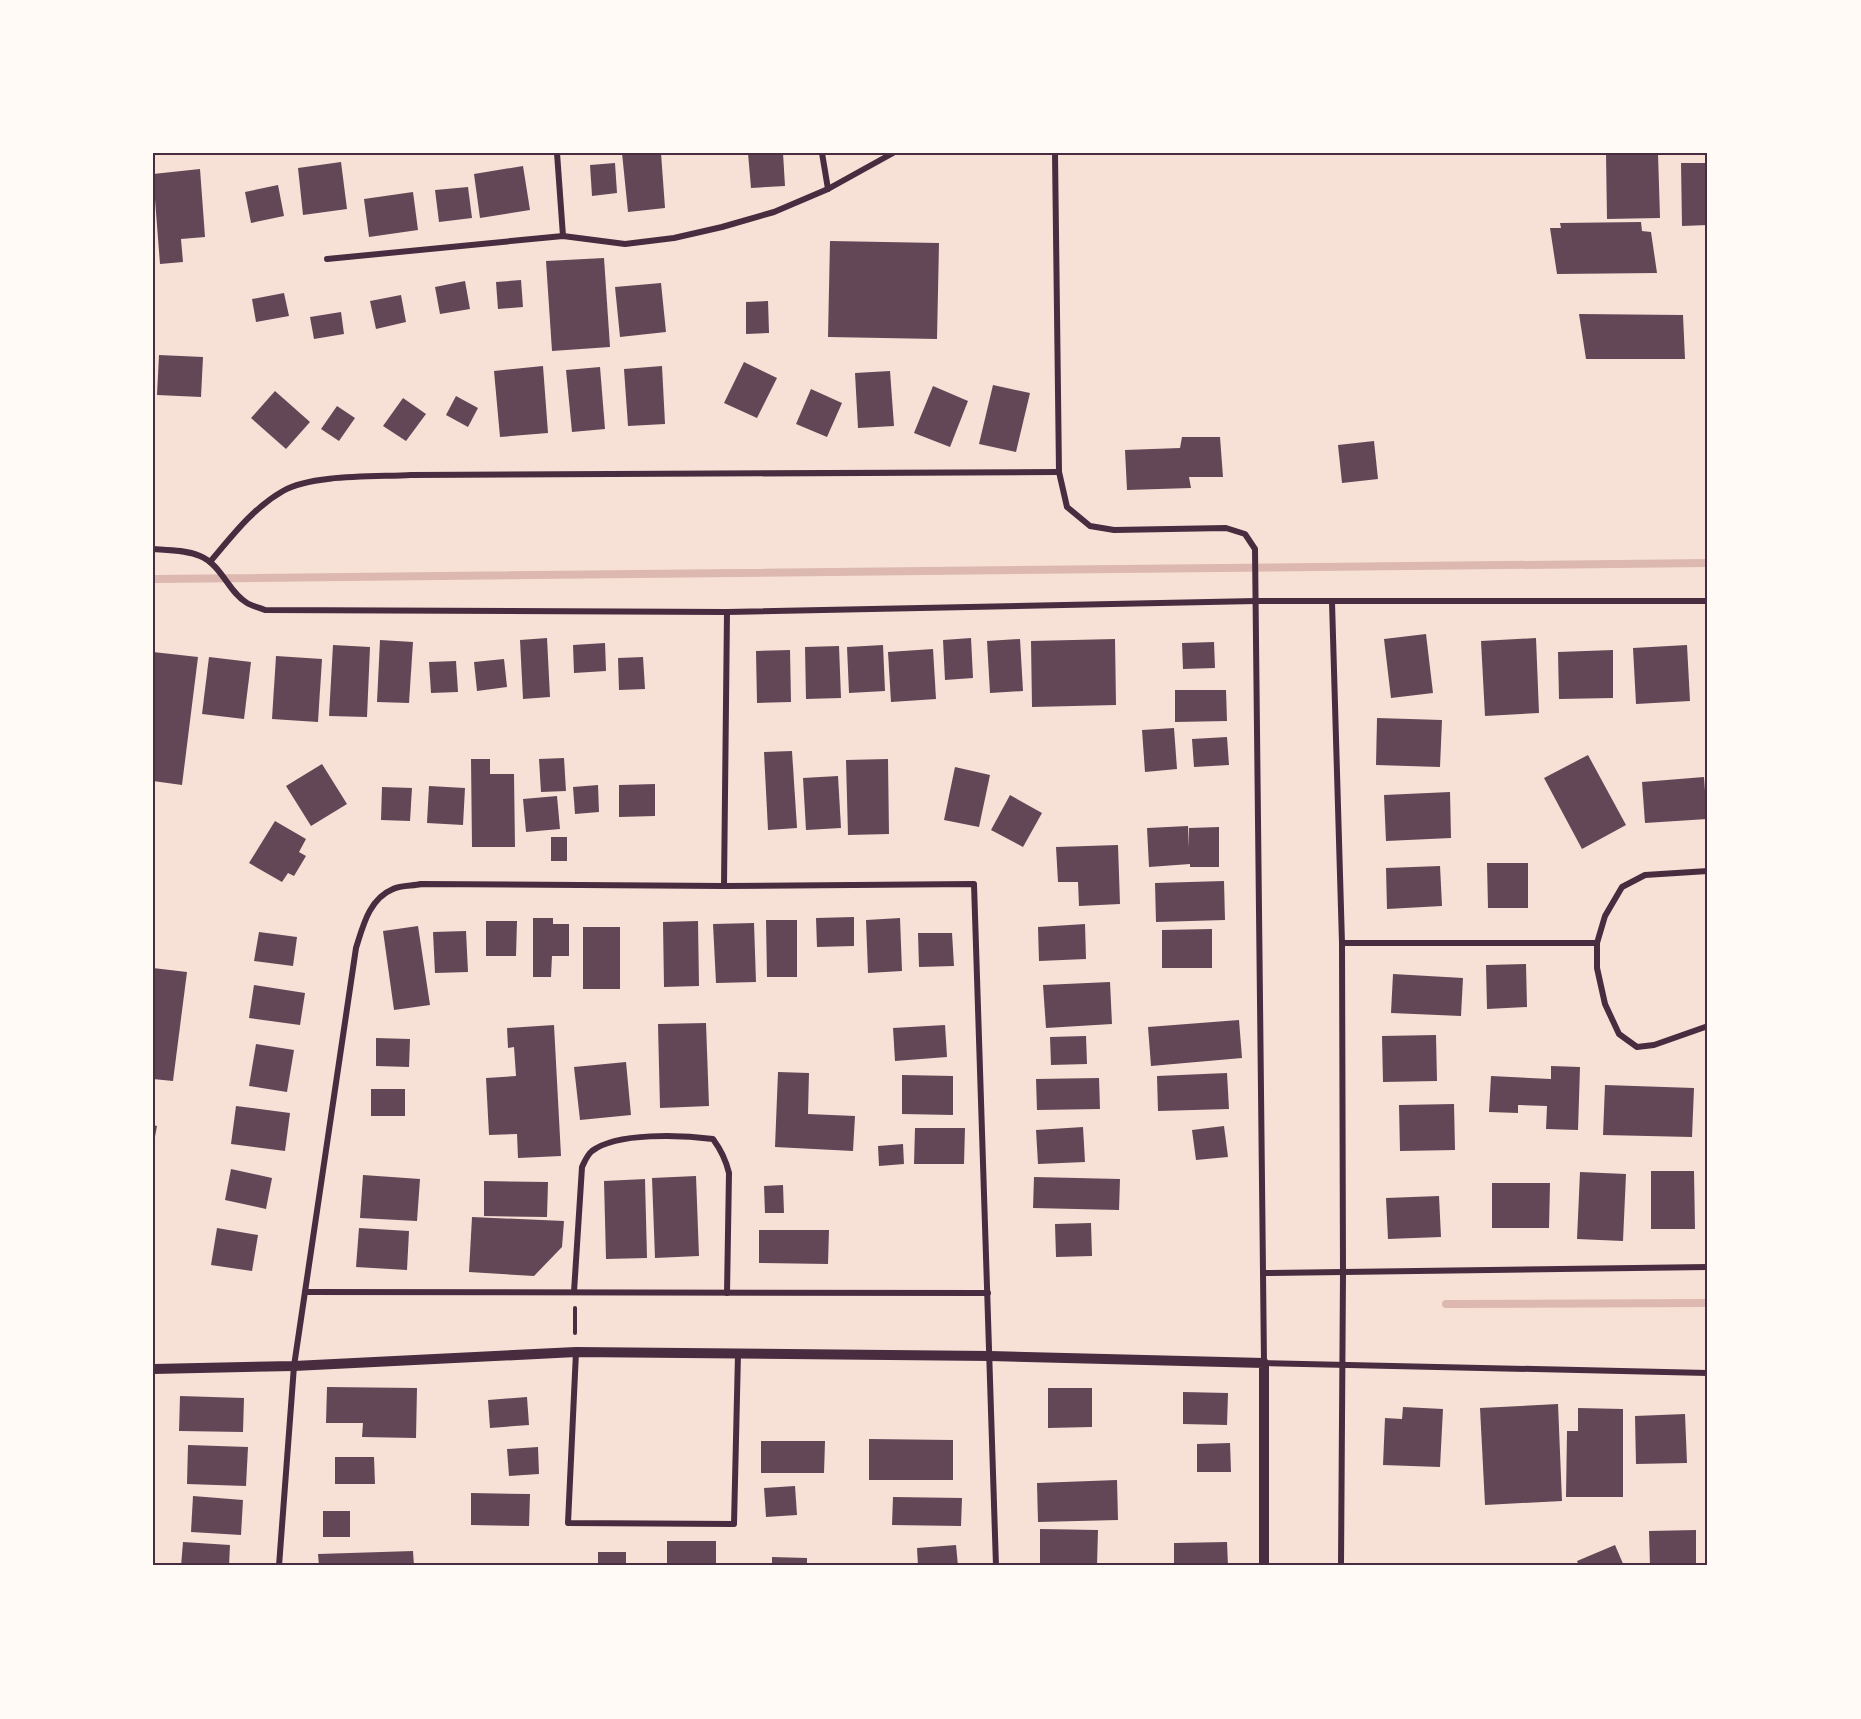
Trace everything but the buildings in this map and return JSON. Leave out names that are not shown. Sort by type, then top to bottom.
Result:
[{"type":"street","points":[[557,153],[563,236]]},
{"type":"street","points":[[822,153],[828,189]]},
{"type":"street","points":[[327,259],[563,236],[625,244],[674,238],[774,212],[828,189],[893,153]]},
{"type":"street","points":[[1055,153],[1059,472],[1067,507],[1090,526],[1114,530],[1226,528],[1245,534],[1255,549],[1264,1566]]},
{"type":"street","points":[[210,562],[248,517],[264,503],[285,489],[324,480],[411,475],[1059,472]]},
{"type":"street","points":[[153,549],[201,556],[210,562],[248,604],[265,610],[727,612],[1256,601],[1708,602]]},
{"type":"street","points":[[1332,602],[1342,943],[1341,1566]]},
{"type":"street","points":[[724,886],[727,612]]},
{"type":"street","points":[[1708,871],[1645,875],[1622,887],[1605,916],[1597,943],[1597,968],[1605,1005],[1619,1034],[1637,1047],[1654,1045],[1708,1026]]},
{"type":"street","points":[[279,1566],[294,1366],[356,948],[365,918],[372,906],[393,889],[421,884],[724,886],[974,884],[996,1566]]},
{"type":"street","points":[[1342,943],[1597,943]]},
{"type":"street","points":[[574,1292],[582,1167],[589,1153],[606,1142],[630,1138],[700,1138],[713,1139],[727,1161],[729,1173],[727,1293]]},
{"type":"street","points":[[1263,1273],[1708,1267]]},
{"type":"street","points":[[305,1292],[988,1293]]},
{"type":"street","points":[[153,1369],[294,1366],[576,1352],[990,1356],[1708,1373]]},
{"type":"street","points":[[576,1352],[568,1523],[734,1524],[738,1354]]},
{"type":"path","points":[[574,1292],[576,1352]]},
{"type":"waterway","points":[[153,579],[1708,563]]},
{"type":"waterway","points":[[1446,1304],[1708,1303]]}]
